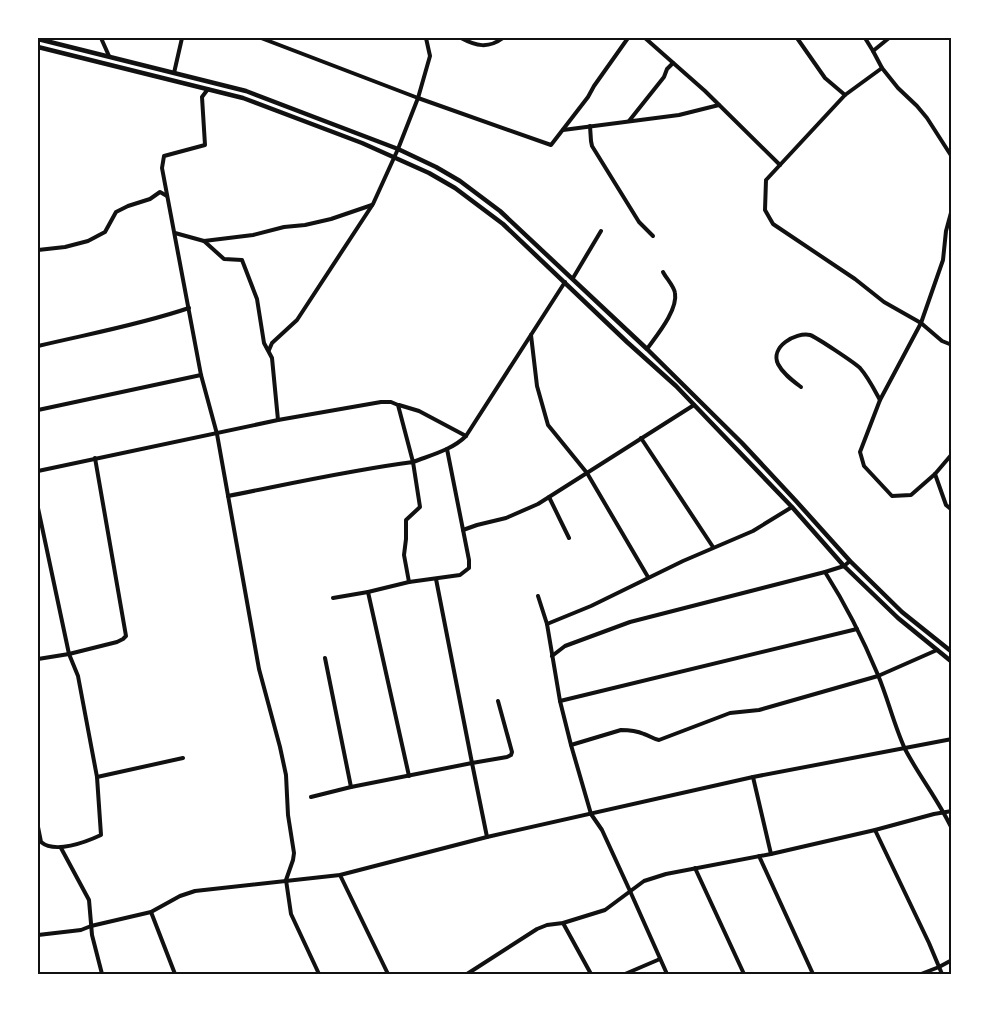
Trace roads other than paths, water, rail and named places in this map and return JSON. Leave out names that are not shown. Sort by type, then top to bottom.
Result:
[{"type":"street","points":[[102,38],[109,57]]},
{"type":"street","points":[[174,73],[182,38]]},
{"type":"street","points":[[261,38],[417,98],[551,145],[588,97],[628,38]]},
{"type":"street","points":[[268,350],[272,343],[297,320],[373,204],[398,149],[417,98],[430,53],[426,38]]},
{"type":"street","points":[[461,38],[482,45],[491,44],[503,38]]},
{"type":"street","points":[[645,38],[719,105],[780,165]]},
{"type":"street","points":[[797,38],[825,78],[845,95]]},
{"type":"street","points":[[865,38],[882,68],[927,118],[951,157]]},
{"type":"street","points":[[873,51],[888,38]]},
{"type":"street","points":[[38,39],[246,91],[398,149],[460,181],[482,196],[573,278],[757,459],[850,561],[902,612],[951,652]]},
{"type":"street","points":[[38,47],[250,100],[362,143],[429,173],[470,198],[503,224],[676,386],[792,507],[844,566],[898,618],[951,662]]},
{"type":"street","points":[[628,121],[674,63]]},
{"type":"street","points":[[882,68],[845,95],[766,180],[765,210],[773,224],[849,274],[884,302],[921,323],[942,341],[951,345]]},
{"type":"street","points":[[209,89],[202,98],[205,146],[164,156],[162,168],[201,375],[217,434],[259,669],[286,776],[288,815],[294,853],[286,880],[291,914],[319,975]]},
{"type":"street","points":[[563,130],[679,115],[719,105]]},
{"type":"street","points":[[590,126],[592,146],[639,222],[653,236]]},
{"type":"street","points":[[38,250],[77,245],[88,241],[105,232],[116,212],[150,199],[160,192],[168,196]]},
{"type":"street","points":[[174,232],[204,241],[253,235],[331,219],[373,204]]},
{"type":"street","points":[[951,209],[943,260],[921,323],[880,400],[861,452],[864,466],[892,495],[910,495],[935,474],[951,454]]},
{"type":"street","points":[[573,278],[602,231]]},
{"type":"street","points":[[204,241],[224,259],[242,260],[257,299],[264,343],[272,358],[278,420]]},
{"type":"street","points":[[647,349],[674,307],[675,292],[663,272]]},
{"type":"street","points":[[228,496],[358,470],[413,462],[461,441],[565,282]]},
{"type":"street","points":[[38,346],[106,331],[189,308]]},
{"type":"street","points":[[531,334],[537,386],[549,425],[587,473],[648,577]]},
{"type":"street","points":[[801,387],[790,379],[778,365],[780,347],[793,337],[800,335],[811,336],[858,366],[880,400]]},
{"type":"street","points":[[38,410],[201,375]]},
{"type":"street","points":[[38,471],[278,420],[381,402],[391,402],[419,411],[466,436]]},
{"type":"street","points":[[398,405],[413,462],[420,507],[406,520],[404,555],[409,582]]},
{"type":"street","points":[[464,530],[506,518],[538,504],[694,405]]},
{"type":"street","points":[[641,438],[713,547]]},
{"type":"street","points":[[333,598],[460,574],[469,568],[470,560],[447,449]]},
{"type":"street","points":[[38,659],[117,642],[126,636],[95,458]]},
{"type":"street","points":[[935,474],[946,505],[951,510]]},
{"type":"street","points":[[549,497],[569,538]]},
{"type":"street","points":[[547,624],[591,606],[713,547],[753,531],[792,507]]},
{"type":"street","points":[[38,508],[40,536],[69,654],[78,676],[97,777],[101,835],[61,848],[49,847],[42,842],[38,827]]},
{"type":"street","points":[[552,656],[565,646],[630,621],[825,572],[844,566],[850,561]]},
{"type":"street","points":[[825,572],[857,628],[878,676],[905,749],[944,813],[951,829]]},
{"type":"street","points":[[436,579],[486,837]]},
{"type":"street","points":[[368,592],[409,776]]},
{"type":"street","points":[[538,596],[547,624],[560,701],[591,814],[602,830],[667,975]]},
{"type":"street","points":[[560,701],[857,628]]},
{"type":"street","points":[[571,745],[621,730],[646,734],[652,739],[659,740],[730,713],[759,710],[878,676],[937,650]]},
{"type":"street","points":[[325,658],[351,787]]},
{"type":"street","points":[[311,797],[511,755],[498,701]]},
{"type":"street","points":[[38,935],[81,930],[152,912],[180,896],[195,891],[340,875],[486,837],[753,777],[951,739]]},
{"type":"street","points":[[97,777],[183,758]]},
{"type":"street","points":[[753,777],[771,854]]},
{"type":"street","points":[[467,975],[537,929],[605,910],[644,881],[655,877],[771,854],[951,811]]},
{"type":"street","points":[[875,830],[930,943],[942,975]]},
{"type":"street","points":[[61,848],[88,900],[96,953],[102,975]]},
{"type":"street","points":[[759,856],[813,975]]},
{"type":"street","points":[[695,868],[744,975]]},
{"type":"street","points":[[340,875],[388,975]]},
{"type":"street","points":[[152,912],[175,975]]},
{"type":"street","points":[[563,923],[591,975]]},
{"type":"street","points":[[625,975],[660,959]]},
{"type":"street","points":[[921,975],[951,960]]}]
